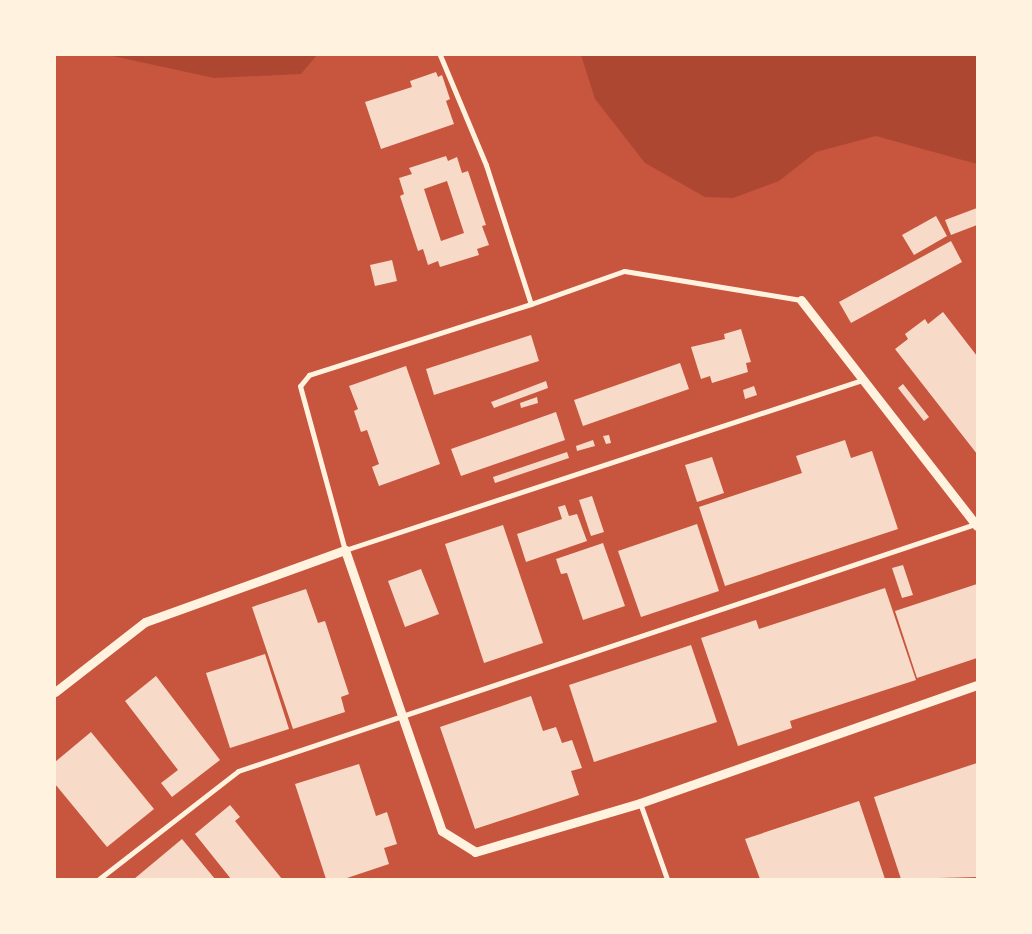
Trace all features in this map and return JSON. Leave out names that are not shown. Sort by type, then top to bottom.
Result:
[{"type":"street","points":[[440,55],[486,165],[531,304]]},
{"type":"street","points":[[100,879],[238,771],[401,716],[976,525],[801,300],[624,271],[531,304],[310,375],[300,386],[345,550],[401,716],[442,831],[475,852],[640,803],[977,685]]},
{"type":"street","points":[[55,692],[145,622],[345,550],[862,380]]},
{"type":"street","points":[[640,803],[667,879]]},
{"type":"shaded area","points":[[108,55],[317,55],[301,74],[214,78]]},
{"type":"shaded area","points":[[581,55],[977,55],[977,164],[876,136],[816,152],[779,181],[733,198],[705,197],[645,163],[595,99]]},
{"type":"building","points":[[436,72],[438,77],[442,75],[450,99],[446,101],[454,124],[381,149],[365,102],[412,87],[410,81]]},
{"type":"building","points":[[446,156],[448,161],[457,157],[462,173],[468,171],[486,225],[482,226],[489,245],[477,249],[479,255],[440,267],[438,261],[428,265],[423,249],[418,251],[400,196],[404,194],[399,178],[412,174],[409,168]],"holes":[[[447,181],[464,233],[441,241],[424,189]]]},
{"type":"building","points":[[977,208],[977,225],[951,235],[945,220]]},
{"type":"building","points":[[936,216],[947,236],[914,255],[902,235]]},
{"type":"building","points":[[951,241],[962,262],[851,323],[839,302]]},
{"type":"building","points":[[392,260],[397,281],[375,286],[370,265]]},
{"type":"building","points":[[943,312],[977,356],[977,454],[895,349],[908,339],[905,334],[925,319],[928,324]]},
{"type":"building","points":[[741,329],[751,362],[746,363],[748,372],[712,383],[710,376],[701,379],[691,347],[725,339],[724,334]]},
{"type":"building","points":[[531,335],[539,361],[434,395],[426,369]]},
{"type":"building","points":[[680,363],[689,389],[583,426],[574,400]]},
{"type":"building","points":[[406,366],[440,464],[379,486],[372,467],[379,464],[367,430],[361,432],[354,411],[358,409],[349,386]]},
{"type":"building","points":[[546,381],[548,388],[494,408],[491,402]]},
{"type":"building","points":[[903,384],[929,417],[924,421],[898,388]]},
{"type":"building","points":[[754,386],[757,395],[745,399],[743,390]]},
{"type":"building","points":[[537,397],[538,403],[521,408],[520,403]]},
{"type":"building","points":[[556,412],[565,440],[461,476],[451,449]]},
{"type":"building","points":[[609,435],[611,443],[606,444],[603,436]]},
{"type":"building","points":[[593,440],[595,446],[577,451],[576,446]]},
{"type":"building","points":[[845,440],[851,458],[872,451],[898,529],[725,586],[699,507],[802,473],[796,456]]},
{"type":"building","points":[[567,452],[569,458],[495,483],[493,477]]},
{"type":"building","points":[[712,457],[724,493],[697,502],[685,465]]},
{"type":"building","points":[[592,496],[604,532],[591,536],[579,500]]},
{"type":"building","points":[[565,505],[569,516],[577,514],[587,541],[526,562],[517,534],[562,519],[558,507]]},
{"type":"building","points":[[697,524],[719,591],[641,617],[618,551]]},
{"type":"building","points":[[503,525],[543,643],[484,663],[445,544]]},
{"type":"building","points":[[603,543],[625,606],[583,620],[567,573],[561,574],[556,559]]},
{"type":"building","points":[[903,565],[913,595],[902,598],[892,568]]},
{"type":"building","points":[[421,569],[439,614],[405,627],[388,581]]},
{"type":"building","points":[[977,584],[977,658],[917,678],[895,611]]},
{"type":"building","points":[[885,588],[916,680],[790,721],[792,728],[738,746],[701,638],[756,620],[759,629]]},
{"type":"building","points":[[306,589],[318,623],[325,621],[349,694],[341,697],[345,712],[293,729],[252,607]]},
{"type":"building","points":[[691,645],[717,722],[594,762],[569,685]]},
{"type":"building","points":[[265,654],[289,729],[230,748],[206,673]]},
{"type":"building","points":[[156,676],[220,760],[172,797],[161,783],[178,770],[125,701]]},
{"type":"building","points":[[531,696],[543,731],[556,727],[562,743],[572,740],[582,768],[571,771],[579,795],[475,829],[440,727]]},
{"type":"building","points":[[91,732],[154,809],[107,847],[55,784],[55,762]]},
{"type":"building","points":[[977,763],[977,877],[901,879],[874,797]]},
{"type":"building","points":[[359,764],[376,816],[387,812],[397,844],[384,848],[389,864],[344,879],[326,879],[295,784]]},
{"type":"building","points":[[859,801],[885,879],[760,879],[745,839]]},
{"type":"building","points":[[230,805],[240,817],[235,821],[282,879],[231,879],[195,834]]},
{"type":"building","points":[[182,839],[215,879],[134,879]]}]
